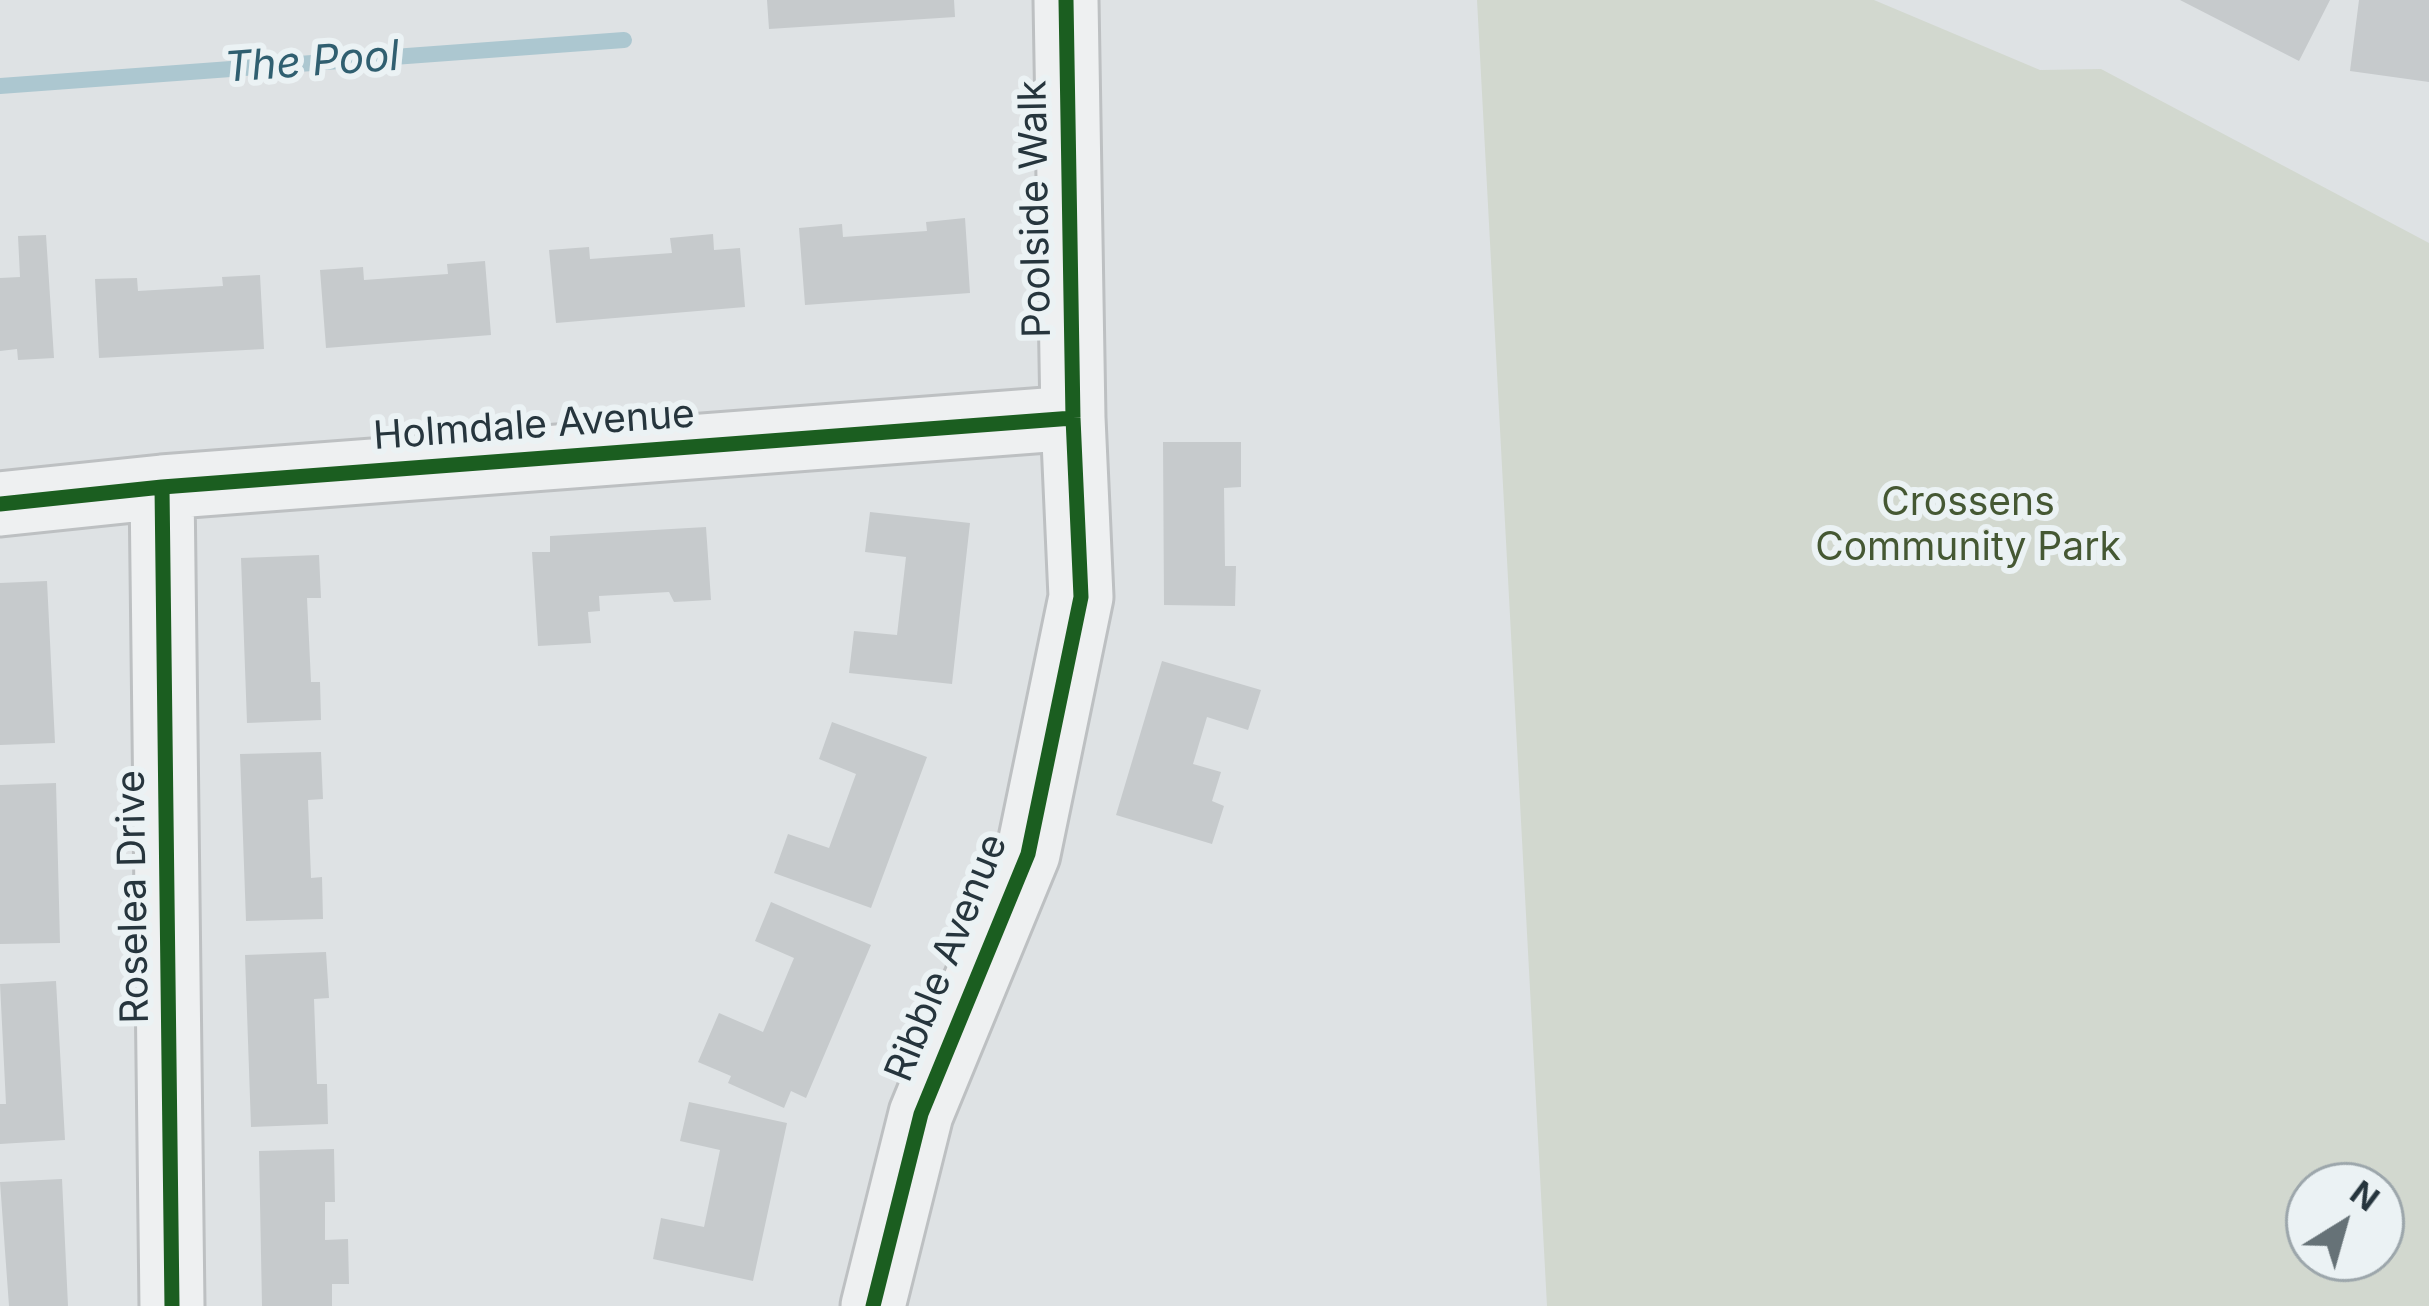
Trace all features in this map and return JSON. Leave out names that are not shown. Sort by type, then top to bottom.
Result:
[{"type":"street","name":"Poolside Walk","points":[[1066,0],[1073,418]]},
{"type":"street","name":"Holmdale Avenue","points":[[0,504],[162,487],[1073,418]]},
{"type":"street","name":"Ribble Avenue","points":[[873,1306],[921,1114],[1028,854],[1081,597],[1073,418]]},
{"type":"street","name":"Roselea Drive","points":[[162,487],[172,1306]]},
{"type":"green space","name":"Crossens Community Park","points":[[1477,0],[1874,0],[2040,70],[2101,69],[2429,243],[2429,1306],[1547,1306]]},
{"type":"building","points":[[767,0],[954,0],[955,17],[769,29]]},
{"type":"building","points":[[2180,0],[2330,0],[2299,61]]},
{"type":"building","points":[[2359,0],[2429,0],[2429,82],[2350,71]]},
{"type":"building","points":[[965,218],[970,293],[805,305],[799,228],[842,224],[843,237],[927,231],[926,222]]},
{"type":"building","points":[[713,234],[714,250],[740,248],[745,307],[556,323],[549,250],[589,247],[590,259],[672,253],[670,238]]},
{"type":"building","points":[[46,235],[54,358],[18,360],[17,349],[0,351],[0,278],[20,277],[18,236]]},
{"type":"building","points":[[485,261],[491,335],[326,348],[320,270],[363,267],[364,280],[448,274],[447,264]]},
{"type":"building","points":[[260,275],[264,349],[99,358],[95,279],[137,278],[138,291],[223,286],[222,277]]},
{"type":"building","points":[[1163,442],[1241,442],[1241,487],[1224,488],[1225,566],[1236,566],[1235,606],[1164,605]]},
{"type":"building","points":[[870,512],[970,523],[952,684],[849,673],[854,631],[897,635],[906,557],[865,552]]},
{"type":"building","points":[[706,527],[711,600],[674,602],[669,592],[599,596],[600,611],[588,612],[591,643],[538,646],[532,552],[550,552],[550,536]]},
{"type":"building","points":[[319,555],[321,598],[307,598],[311,682],[320,682],[321,720],[247,723],[241,558]]},
{"type":"building","points":[[47,581],[55,743],[0,745],[0,583]]},
{"type":"building","points":[[1162,661],[1261,690],[1248,730],[1207,717],[1193,764],[1221,772],[1212,801],[1224,806],[1212,844],[1116,815]]},
{"type":"building","points":[[832,722],[927,757],[871,908],[774,873],[788,834],[829,848],[856,774],[819,759]]},
{"type":"building","points":[[321,752],[323,799],[308,800],[311,878],[322,877],[323,919],[246,921],[240,754]]},
{"type":"building","points":[[56,783],[60,943],[0,944],[0,785]]},
{"type":"building","points":[[771,902],[871,945],[806,1098],[791,1091],[784,1108],[728,1083],[731,1076],[698,1062],[719,1013],[763,1032],[794,958],[755,941]]},
{"type":"building","points":[[326,952],[329,998],[314,999],[317,1084],[327,1084],[328,1124],[251,1127],[245,955]]},
{"type":"building","points":[[56,981],[65,1140],[0,1144],[0,1104],[6,1104],[0,984]]},
{"type":"building","points":[[689,1102],[787,1123],[753,1281],[653,1259],[661,1218],[704,1227],[720,1150],[680,1141]]},
{"type":"building","points":[[334,1149],[335,1202],[325,1202],[325,1240],[348,1239],[349,1284],[332,1284],[332,1306],[262,1306],[259,1151]]},
{"type":"building","points":[[62,1179],[68,1306],[9,1306],[0,1182]]},
{"type":"waterway","name":"The Pool","points":[[0,86],[624,40]]},
{"type":"cycle path","points":[[873,1306],[921,1114],[1028,854],[1081,597],[1066,0]]},
{"type":"cycle path","points":[[0,504],[162,487],[1073,418]]},
{"type":"cycle path","points":[[162,487],[172,1306]]}]
